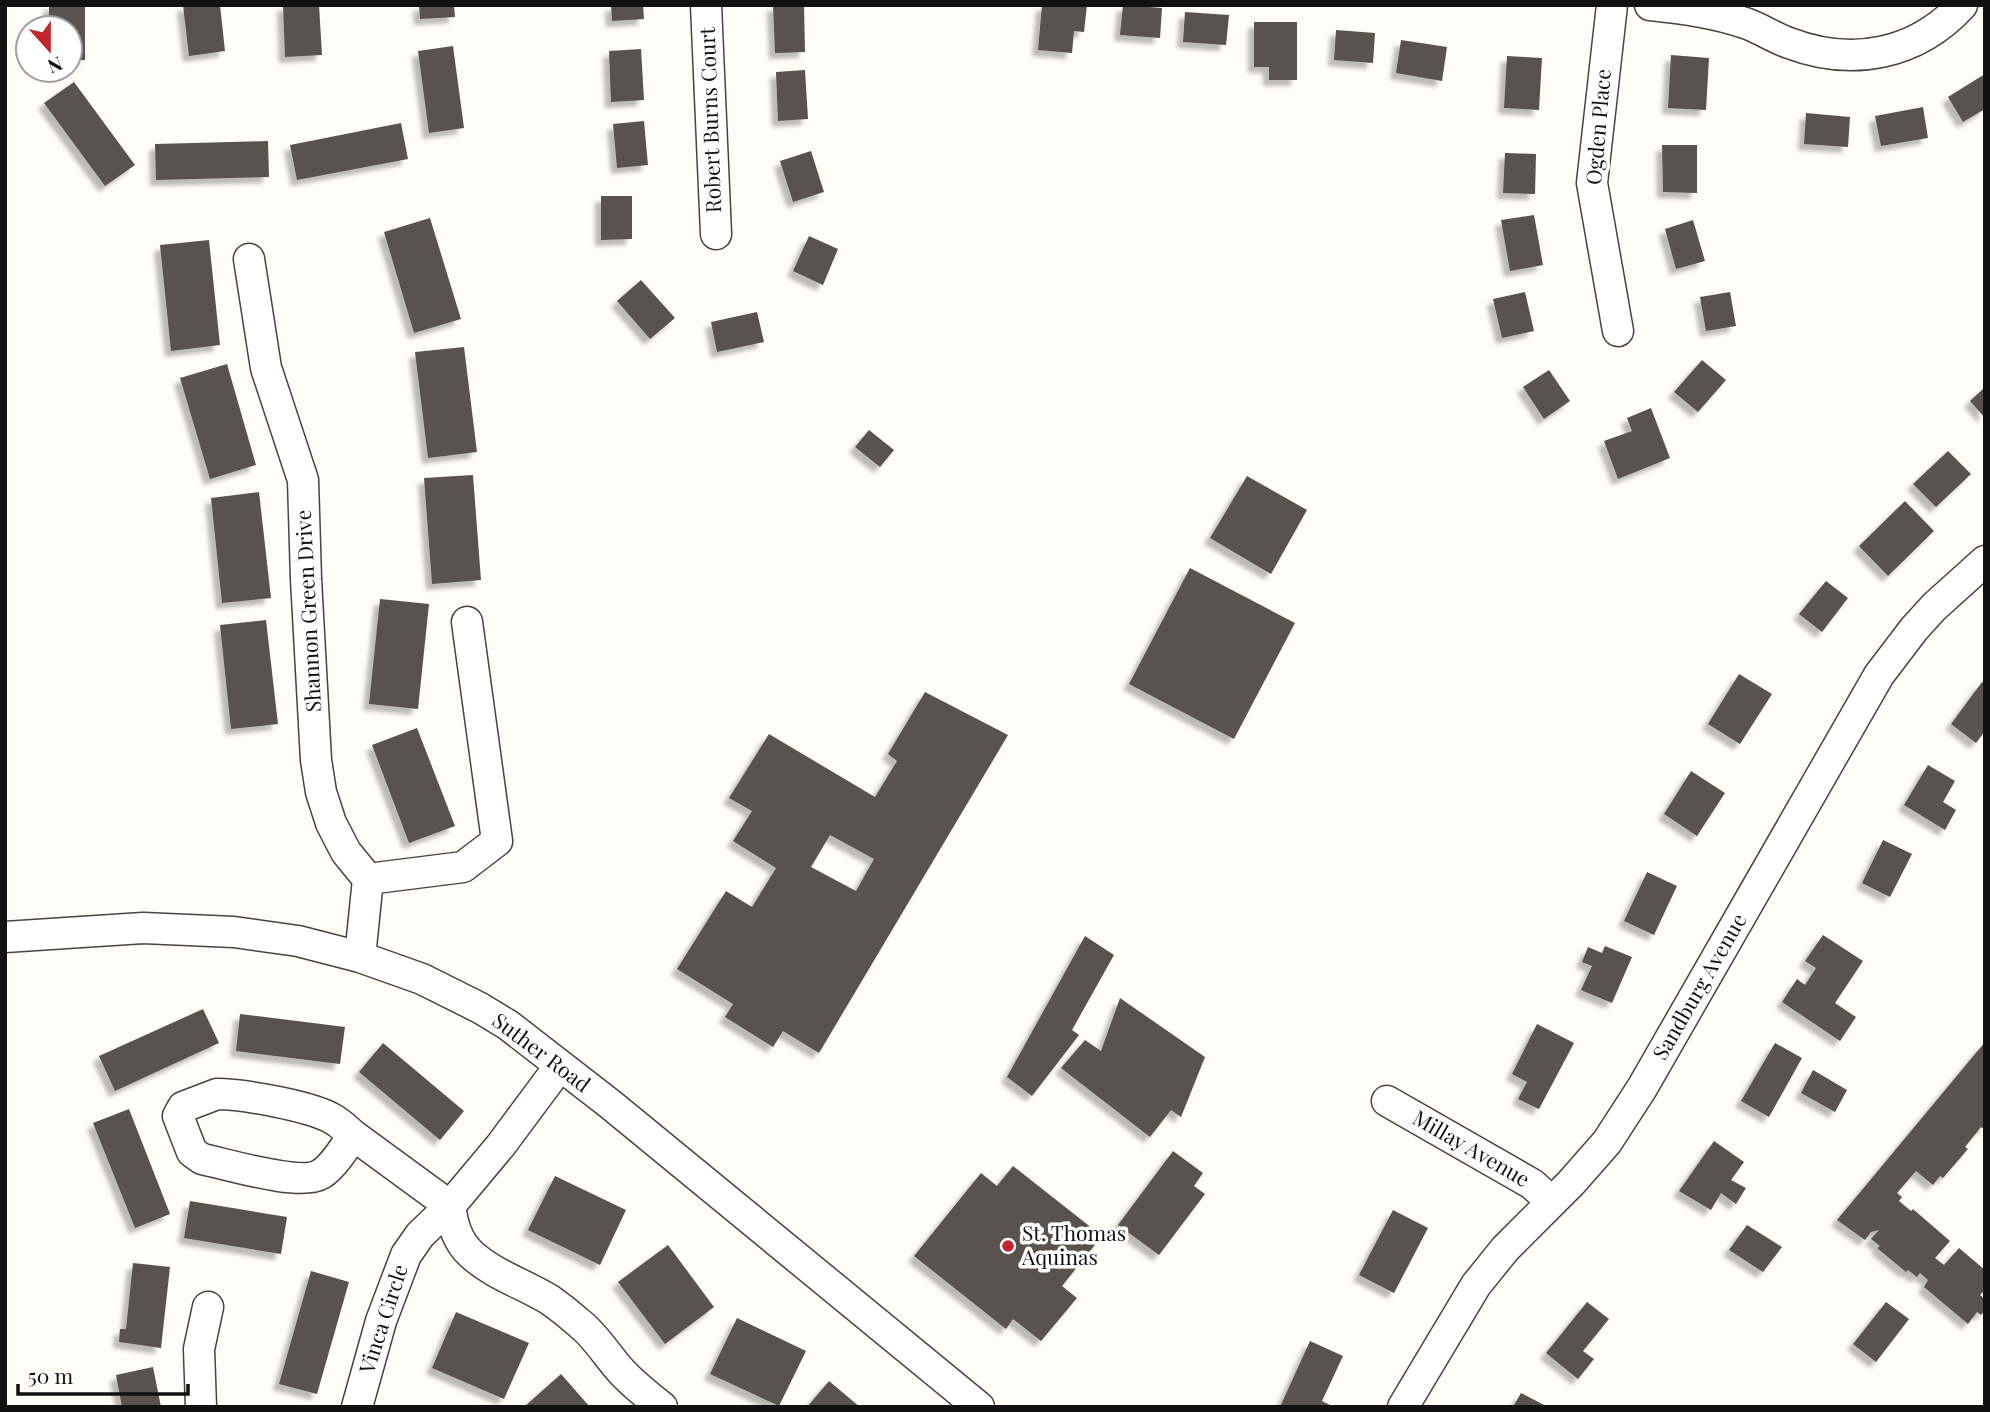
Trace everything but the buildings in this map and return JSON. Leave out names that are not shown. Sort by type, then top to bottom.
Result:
[{"type":"street","name":"Robert Burns Court","points":[[706,5],[716,234]]},
{"type":"street","name":"Ogden Place","points":[[1612,5],[1592,183],[1618,331]]},
{"type":"street","points":[[1650,5],[1709,12],[1748,24],[1787,43],[1818,53],[1849,56],[1885,51],[1910,43],[1937,28],[1962,5]]},
{"type":"street","name":"Shannon Green Drive","points":[[249,258],[265,368],[303,480],[316,760],[321,792],[331,823],[346,852],[368,879]]},
{"type":"street","name":"Sandburg Avenue","points":[[1404,1407],[1476,1285],[1506,1249],[1607,1142],[1642,1088],[1879,675],[1934,607],[1985,561]]},
{"type":"street","points":[[360,957],[368,879],[463,867],[497,841],[467,622]]},
{"type":"street","name":"Suther Road","points":[[5,937],[143,928],[234,932],[298,941],[360,957],[422,979],[508,1025],[610,1104],[979,1407]]},
{"type":"street","name":"Vinca Circle","points":[[357,1407],[380,1321],[406,1255],[419,1236],[450,1206],[501,1145],[559,1067]]},
{"type":"street","points":[[353,1135],[323,1173],[310,1179],[292,1178],[202,1159],[192,1153],[178,1116],[183,1107],[217,1094],[229,1094],[296,1107],[330,1117],[450,1206],[458,1239],[470,1253],[486,1266],[550,1300],[583,1326],[622,1372],[662,1407]]},
{"type":"street","name":"Millay Avenue","points":[[1387,1101],[1532,1184],[1552,1202]]},
{"type":"street","points":[[201,1407],[199,1349],[208,1307]]},
{"type":"place","name":"St. Thomas Aquinas","points":[[1008,1246]]}]
